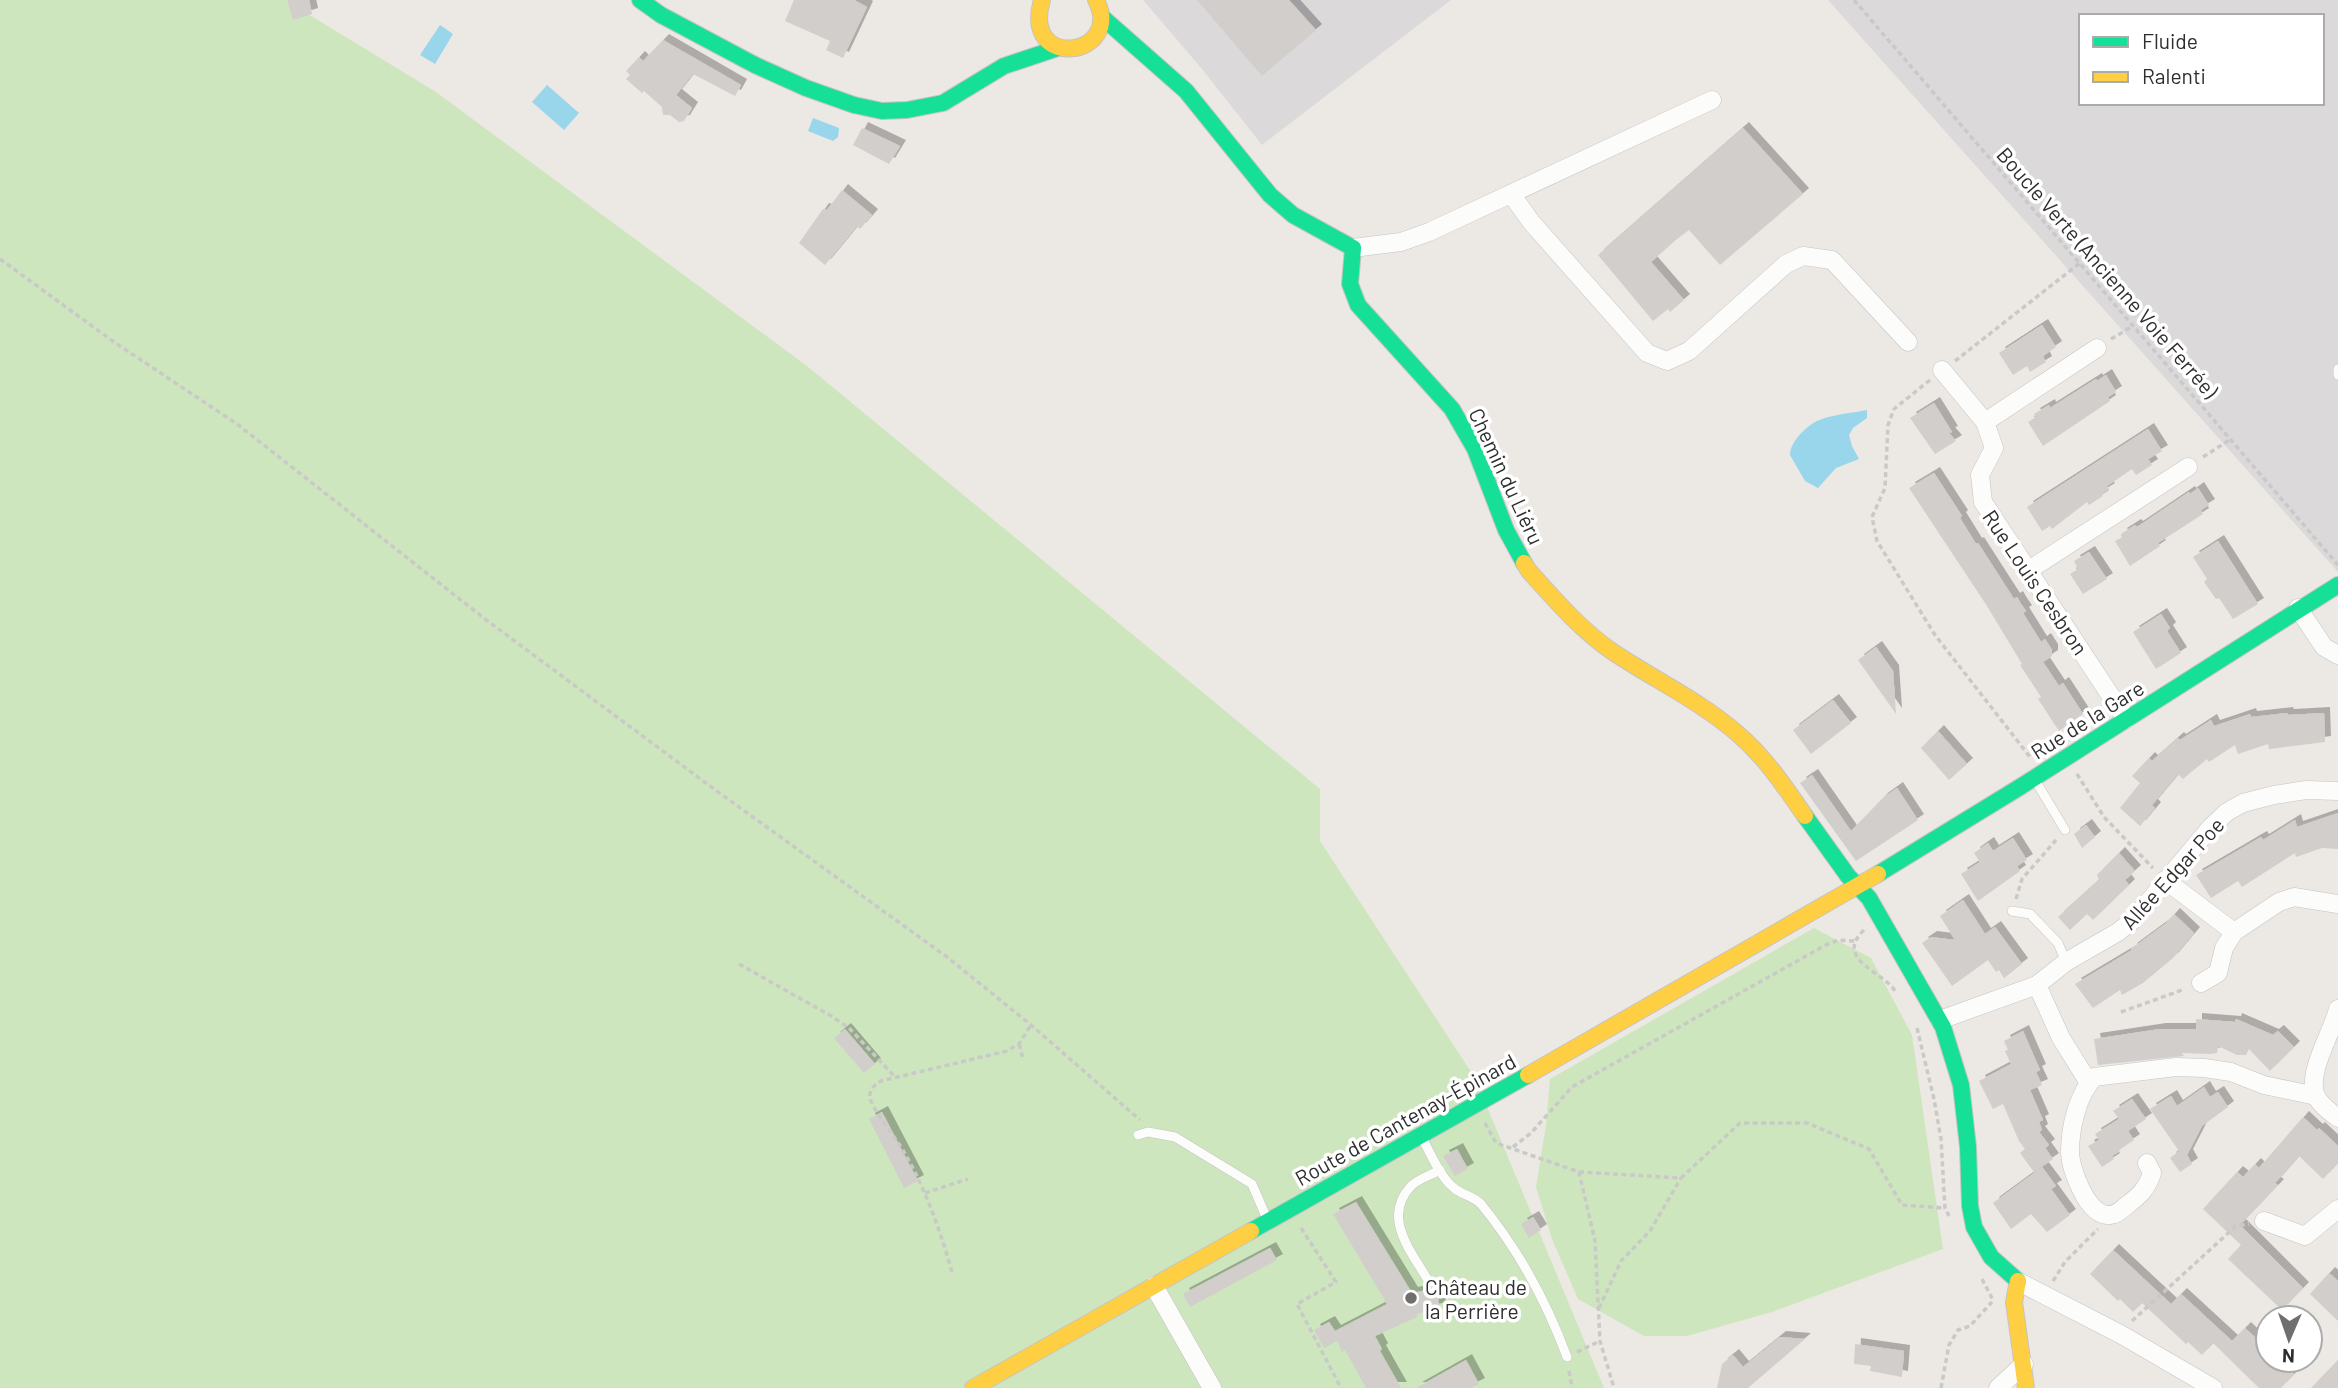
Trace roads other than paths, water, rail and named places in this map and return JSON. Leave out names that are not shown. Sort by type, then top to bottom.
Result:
[{"type":"street","points":[[640,0],[661,15],[755,65],[818,92],[854,105],[882,111],[907,110],[943,103],[1004,66],[1058,48],[1079,49],[1096,37],[1100,6]]},
{"type":"street","points":[[1004,66],[1037,19],[1042,0]]},
{"type":"street","points":[[1100,6],[1155,65],[1186,91],[1270,195],[1293,215],[1353,248],[1401,242],[1429,232],[1712,100]]},
{"type":"street","points":[[1037,19],[1042,36],[1058,48]]},
{"type":"street","points":[[1088,44],[1155,65]]},
{"type":"street","points":[[1511,194],[1532,223],[1647,353],[1667,361],[1689,351],[1786,264],[1803,256],[1832,260],[1908,342]]},
{"type":"street","name":"Chemin du Liéru","points":[[1353,248],[1350,284],[1358,305],[1452,409],[1475,449],[1506,530],[1529,571],[1571,618],[1612,650],[1703,707],[1739,735],[1770,766],[1847,876],[1869,898],[1940,1020],[1961,1085],[1974,1227],[1991,1257],[2019,1282]]},
{"type":"street","points":[[1942,370],[1985,422],[2097,348]]},
{"type":"street","name":"Rue Louis Cesbron","points":[[1985,422],[1994,447],[1980,475],[1983,502],[2126,719]]},
{"type":"street","points":[[2029,570],[2188,467]]},
{"type":"street","name":"Rue de la Gare","points":[[1858,886],[2338,585]]},
{"type":"street","points":[[2298,608],[2324,646],[2338,655]]},
{"type":"street","name":"Allée Edgar Poe","points":[[1940,1020],[2037,985],[2066,962],[2119,932],[2133,920],[2211,827],[2227,812],[2244,803],[2306,790],[2338,791]]},
{"type":"street","points":[[2165,880],[2234,932]]},
{"type":"street","name":"Route de Cantenay-Épinard","points":[[973,1388],[1858,886]]},
{"type":"street","points":[[2201,983],[2218,973],[2224,948],[2234,932],[2279,902],[2294,897],[2338,904]]},
{"type":"street","points":[[2037,985],[2061,1038],[2089,1083]]},
{"type":"street","points":[[2316,1096],[2315,1076],[2338,1009]]},
{"type":"street","points":[[2147,1163],[2152,1173],[2144,1192],[2115,1214],[2105,1216],[2095,1210],[2075,1180],[2070,1153],[2074,1119],[2084,1089],[2094,1077],[2176,1067],[2231,1072],[2264,1085],[2316,1096],[2338,1118]]},
{"type":"street","points":[[2264,1221],[2305,1236],[2338,1209]]},
{"type":"street","points":[[2026,1388],[2014,1302],[2019,1282],[2122,1335],[2213,1388]]},
{"type":"street","points":[[1154,1286],[1212,1388]]},
{"type":"street","points":[[1998,1388],[2024,1364]]},
{"type":"lane","points":[[2338,369],[2338,375]]},
{"type":"lane","points":[[2034,778],[2065,830]]},
{"type":"lane","points":[[2012,911],[2030,914],[2058,943],[2066,962]]},
{"type":"lane","points":[[1138,1135],[1148,1132],[1175,1137],[1252,1184],[1268,1220]]},
{"type":"lane","points":[[1420,1135],[1449,1184],[1457,1191],[1476,1199],[1496,1222],[1546,1309],[1567,1357]]},
{"type":"lane","points":[[1429,1282],[1398,1226],[1399,1203],[1412,1184],[1440,1170]]},
{"type":"water","points":[[440,25],[453,34],[435,64],[420,55]]},
{"type":"water","points":[[547,85],[579,113],[564,130],[532,102]]},
{"type":"water","points":[[813,118],[839,128],[838,137],[833,141],[808,131]]},
{"type":"water","points":[[1867,410],[1867,418],[1853,428],[1849,435],[1859,459],[1836,468],[1818,488],[1805,481],[1790,455],[1793,444],[1801,433],[1822,419]]},
{"type":"place","name":"Château de la Perrière","points":[[1411,1298]]}]
